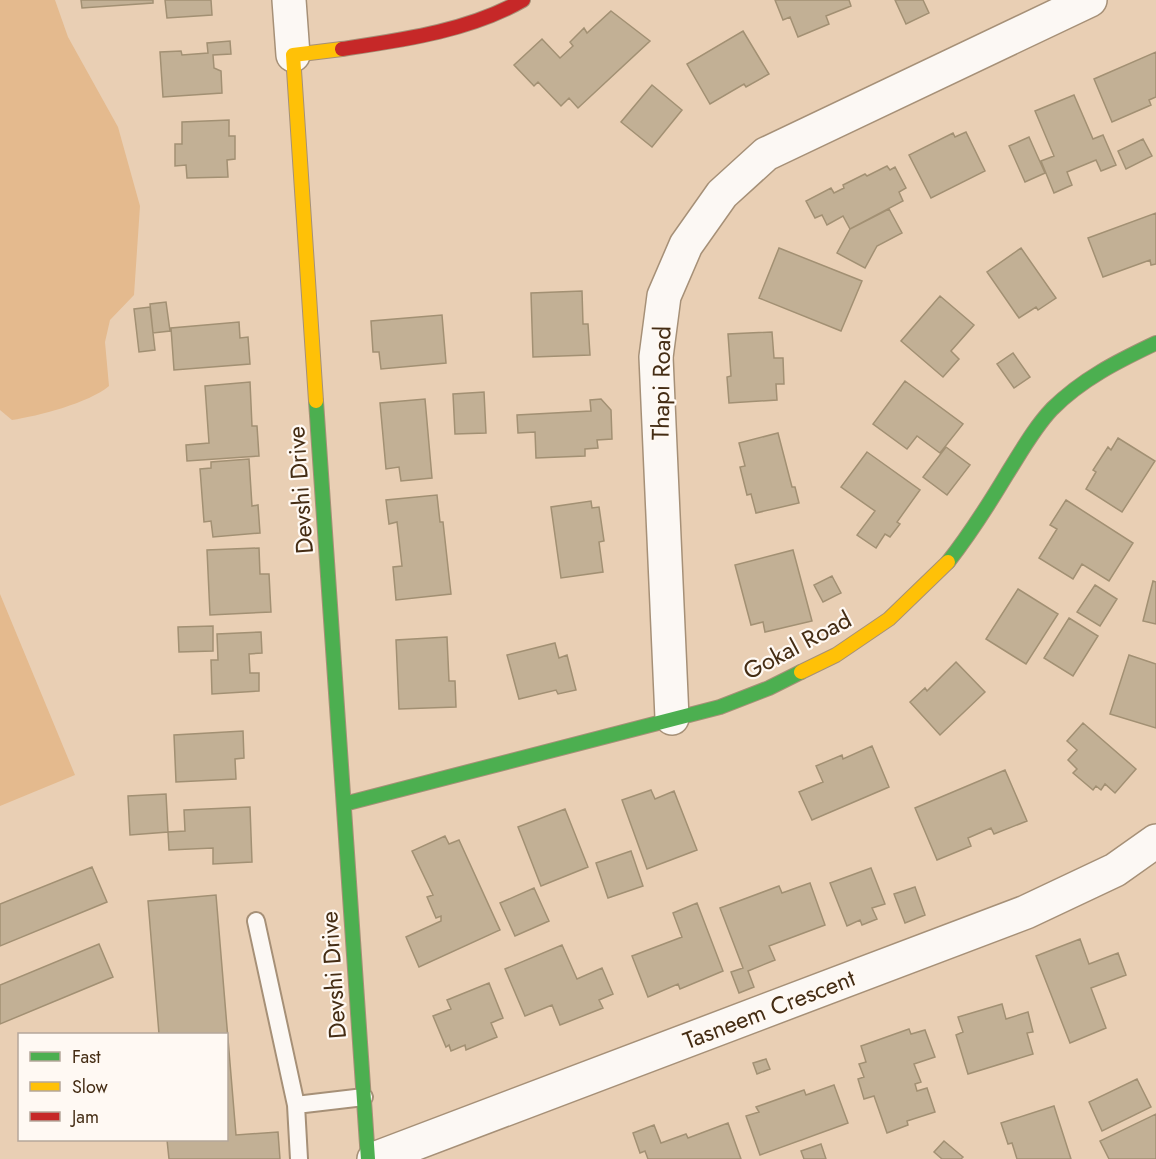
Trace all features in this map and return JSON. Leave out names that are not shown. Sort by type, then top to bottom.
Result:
[{"type":"street","points":[[288,0],[292,56],[447,30],[497,13],[523,0]]},
{"type":"street","name":"Thapi Road","points":[[672,718],[656,357],[664,296],[686,245],[722,194],[766,154],[1090,0]]},
{"type":"street","name":"Devshi Drive","points":[[292,56],[368,1159]]},
{"type":"street","name":"Gokal Road","points":[[344,804],[720,707],[769,688],[836,656],[889,619],[948,562],[974,528],[1031,436],[1051,410],[1087,379],[1107,366],[1156,343]]},
{"type":"street","name":"Tasneem Crescent","points":[[374,1159],[1026,912],[1115,870],[1156,841]]},
{"type":"lane","points":[[256,921],[296,1105],[298,1159]]},
{"type":"lane","points":[[296,1105],[364,1097]]},
{"type":"shaded area","points":[[0,0],[55,0],[68,37],[118,127],[140,206],[134,295],[110,320],[105,342],[109,386],[76,403],[12,420],[0,410]]},
{"type":"shaded area","points":[[0,594],[75,775],[0,806]]},
{"type":"building","points":[[81,0],[153,0],[153,3],[82,8]]},
{"type":"building","points":[[165,0],[211,0],[212,15],[167,18]]},
{"type":"building","points":[[775,0],[849,0],[851,6],[826,16],[829,24],[798,37],[790,17],[783,20]]},
{"type":"building","points":[[895,0],[923,0],[929,13],[906,24]]},
{"type":"building","points":[[611,11],[650,41],[578,108],[569,98],[561,106],[538,82],[534,86],[514,65],[542,39],[560,58],[573,46],[570,42],[584,28],[587,33]]},
{"type":"building","points":[[743,31],[769,74],[746,87],[744,84],[710,104],[687,64]]},
{"type":"building","points":[[230,41],[231,54],[213,55],[214,68],[221,71],[222,93],[163,97],[160,52],[181,51],[182,55],[208,53],[207,43]]},
{"type":"building","points":[[1156,52],[1156,97],[1149,100],[1151,105],[1112,122],[1094,79]]},
{"type":"building","points":[[652,85],[682,110],[652,147],[621,122]]},
{"type":"building","points":[[1074,95],[1093,139],[1103,135],[1116,165],[1101,171],[1096,160],[1067,172],[1072,185],[1054,193],[1041,161],[1054,156],[1035,111]]},
{"type":"building","points":[[229,120],[229,136],[235,136],[235,159],[227,160],[228,177],[187,178],[186,165],[175,166],[175,144],[182,144],[182,122]]},
{"type":"building","points":[[966,132],[985,171],[931,198],[909,155],[953,133],[955,137]]},
{"type":"building","points":[[1029,137],[1045,173],[1025,182],[1009,146]]},
{"type":"building","points":[[1143,139],[1152,156],[1126,169],[1118,151]]},
{"type":"building","points":[[887,166],[890,170],[895,167],[906,188],[899,192],[903,201],[850,229],[843,216],[827,225],[822,215],[815,218],[806,201],[831,188],[834,193],[844,188],[843,185]]},
{"type":"building","points":[[889,209],[902,233],[877,246],[865,268],[837,253],[850,229]]},
{"type":"building","points":[[1156,213],[1156,264],[1151,265],[1150,260],[1103,277],[1088,238]]},
{"type":"building","points":[[779,248],[862,281],[841,331],[759,298]]},
{"type":"building","points":[[1021,248],[1056,298],[1038,310],[1036,307],[1019,318],[987,272]]},
{"type":"building","points":[[582,291],[583,324],[588,324],[590,355],[533,357],[531,293]]},
{"type":"building","points":[[940,296],[974,325],[951,351],[959,359],[943,377],[901,341]]},
{"type":"building","points":[[166,302],[170,331],[153,333],[150,304]]},
{"type":"building","points":[[150,307],[155,350],[139,352],[134,309]]},
{"type":"building","points":[[442,315],[446,363],[381,369],[379,352],[373,352],[371,321]]},
{"type":"building","points":[[239,322],[240,338],[248,337],[250,364],[174,370],[171,328]]},
{"type":"building","points":[[772,332],[774,358],[783,358],[784,384],[776,384],[777,400],[729,403],[727,377],[731,376],[728,334]]},
{"type":"building","points":[[1013,353],[1030,377],[1014,388],[997,364]]},
{"type":"building","points":[[905,381],[963,424],[940,453],[917,436],[907,449],[873,424]]},
{"type":"building","points":[[250,382],[252,426],[257,426],[259,456],[187,461],[186,445],[209,443],[205,386]]},
{"type":"building","points":[[484,392],[486,433],[455,434],[453,394]]},
{"type":"building","points":[[425,399],[432,478],[401,481],[399,467],[386,469],[380,403]]},
{"type":"building","points":[[601,399],[611,410],[612,439],[597,440],[598,448],[585,449],[585,456],[536,458],[535,432],[518,433],[517,415],[591,411],[590,400]]},
{"type":"building","points":[[778,433],[792,487],[795,487],[799,503],[756,513],[751,494],[747,495],[740,467],[745,466],[739,443]]},
{"type":"building","points":[[1118,438],[1155,461],[1122,512],[1086,489],[1096,472],[1093,470],[1108,447],[1111,450]]},
{"type":"building","points":[[946,447],[970,465],[947,495],[923,477]]},
{"type":"building","points":[[867,452],[920,490],[897,522],[900,524],[890,537],[885,534],[876,548],[857,535],[875,511],[841,487]]},
{"type":"building","points":[[249,459],[252,506],[258,505],[260,533],[213,537],[211,521],[204,522],[200,469],[211,468],[211,462]]},
{"type":"building","points":[[437,495],[440,522],[443,522],[451,594],[396,600],[393,567],[402,566],[397,522],[389,524],[386,500]]},
{"type":"building","points":[[1066,500],[1133,543],[1109,581],[1082,564],[1073,579],[1039,558],[1057,529],[1050,525]]},
{"type":"building","points":[[591,501],[592,508],[599,507],[604,541],[599,542],[603,572],[561,578],[551,507]]},
{"type":"building","points":[[259,548],[260,574],[269,574],[271,612],[210,615],[207,550]]},
{"type":"building","points":[[793,550],[812,621],[765,632],[763,622],[751,625],[735,565]]},
{"type":"building","points":[[832,576],[841,593],[823,602],[814,585]]},
{"type":"building","points":[[1153,581],[1156,582],[1156,624],[1143,621]]},
{"type":"building","points":[[1095,585],[1117,599],[1100,626],[1077,612]]},
{"type":"building","points":[[1018,589],[1058,614],[1026,664],[986,639]]},
{"type":"building","points":[[1069,618],[1098,636],[1073,676],[1044,658]]},
{"type":"building","points":[[213,626],[213,651],[179,652],[178,627]]},
{"type":"building","points":[[261,632],[262,653],[249,654],[250,673],[259,673],[259,691],[212,694],[211,660],[218,660],[217,634]]},
{"type":"building","points":[[447,637],[449,681],[455,681],[456,707],[399,709],[396,640]]},
{"type":"building","points":[[555,643],[559,658],[567,655],[576,690],[558,694],[556,690],[519,699],[507,655]]},
{"type":"building","points":[[1129,655],[1156,664],[1156,728],[1110,714]]},
{"type":"building","points":[[956,662],[985,692],[940,735],[910,702],[925,688],[927,691]]},
{"type":"building","points":[[1083,723],[1136,769],[1115,793],[1105,784],[1101,790],[1096,786],[1093,790],[1073,773],[1077,769],[1068,760],[1077,750],[1067,741]]},
{"type":"building","points":[[243,731],[244,758],[235,759],[236,779],[176,782],[174,735]]},
{"type":"building","points":[[872,746],[889,787],[812,820],[799,792],[823,782],[816,766],[842,755],[843,759]]},
{"type":"building","points":[[1005,770],[1027,821],[994,834],[991,828],[968,838],[971,846],[937,860],[915,808]]},
{"type":"building","points":[[651,790],[655,799],[674,791],[697,850],[647,869],[622,800]]},
{"type":"building","points":[[166,794],[168,832],[130,835],[128,796]]},
{"type":"building","points":[[250,807],[252,862],[213,864],[213,848],[169,850],[168,832],[185,831],[184,810]]},
{"type":"building","points":[[565,809],[588,867],[541,886],[518,827]]},
{"type":"building","points":[[445,836],[449,844],[459,840],[500,930],[419,967],[406,937],[441,921],[441,916],[436,918],[427,897],[433,895],[412,851]]},
{"type":"building","points":[[631,851],[643,886],[608,898],[596,863]]},
{"type":"building","points":[[92,867],[107,902],[0,946],[0,904]]},
{"type":"building","points":[[871,868],[885,904],[872,908],[877,919],[862,925],[860,920],[847,926],[830,883]]},
{"type":"building","points":[[810,883],[825,925],[769,946],[775,960],[748,971],[754,987],[739,993],[731,972],[743,968],[720,908],[779,886],[782,893]]},
{"type":"building","points":[[915,887],[925,915],[905,923],[894,894]]},
{"type":"building","points":[[534,888],[549,921],[515,936],[500,903]]},
{"type":"building","points":[[216,895],[228,1033],[159,1033],[148,901]]},
{"type":"building","points":[[697,903],[723,971],[680,989],[678,984],[648,997],[632,956],[682,937],[673,913]]},
{"type":"building","points":[[1080,939],[1089,964],[1118,953],[1126,975],[1091,988],[1106,1028],[1070,1043],[1036,956]]},
{"type":"building","points":[[99,944],[113,977],[0,1024],[0,985]]},
{"type":"building","points":[[562,945],[577,979],[602,968],[613,994],[599,1000],[603,1008],[560,1025],[552,1005],[525,1016],[505,969]]},
{"type":"building","points":[[489,983],[503,1018],[491,1023],[497,1037],[466,1050],[465,1045],[451,1051],[449,1045],[446,1047],[433,1016],[451,1009],[447,1000]]},
{"type":"building","points":[[1002,1004],[1006,1019],[1028,1012],[1033,1032],[1027,1033],[1033,1054],[968,1074],[956,1035],[963,1032],[958,1017]]},
{"type":"building","points":[[909,1029],[911,1034],[925,1030],[935,1057],[914,1064],[921,1082],[915,1084],[917,1091],[927,1088],[935,1112],[907,1121],[908,1125],[887,1133],[874,1096],[864,1099],[858,1079],[864,1077],[859,1064],[866,1062],[861,1046]]},
{"type":"building","points":[[228,1039],[236,1135],[278,1132],[280,1159],[169,1159],[167,1141],[228,1141]]},
{"type":"building","points":[[766,1059],[770,1069],[757,1074],[753,1063]]},
{"type":"building","points":[[1137,1079],[1151,1107],[1102,1131],[1089,1102]]},
{"type":"building","points":[[834,1085],[848,1123],[760,1155],[746,1116],[759,1112],[756,1107],[804,1090],[806,1095]]},
{"type":"building","points":[[1054,1106],[1071,1159],[1017,1159],[1012,1143],[1008,1144],[1001,1123]]},
{"type":"building","points":[[1156,1114],[1156,1159],[1109,1159],[1100,1141]]},
{"type":"building","points":[[728,1123],[741,1159],[648,1159],[645,1151],[640,1153],[633,1133],[654,1125],[661,1143],[686,1134],[688,1138]]},
{"type":"building","points":[[944,1141],[963,1157],[961,1159],[942,1159],[934,1152]]},
{"type":"building","points":[[821,1144],[826,1159],[804,1159],[801,1151]]},
{"type":"traffic: fast","points":[[948,562],[979,519],[1045,416],[1088,380],[1156,343]]},
{"type":"traffic: fast","points":[[316,401],[368,1159]]},
{"type":"traffic: fast","points":[[344,804],[720,707],[769,688],[801,672]]},
{"type":"traffic: slow","points":[[316,401],[293,55],[342,49]]},
{"type":"traffic: slow","points":[[801,672],[836,655],[889,619],[948,562]]},
{"type":"traffic: jam","points":[[342,49],[411,38],[458,27],[502,11],[523,0]]}]
